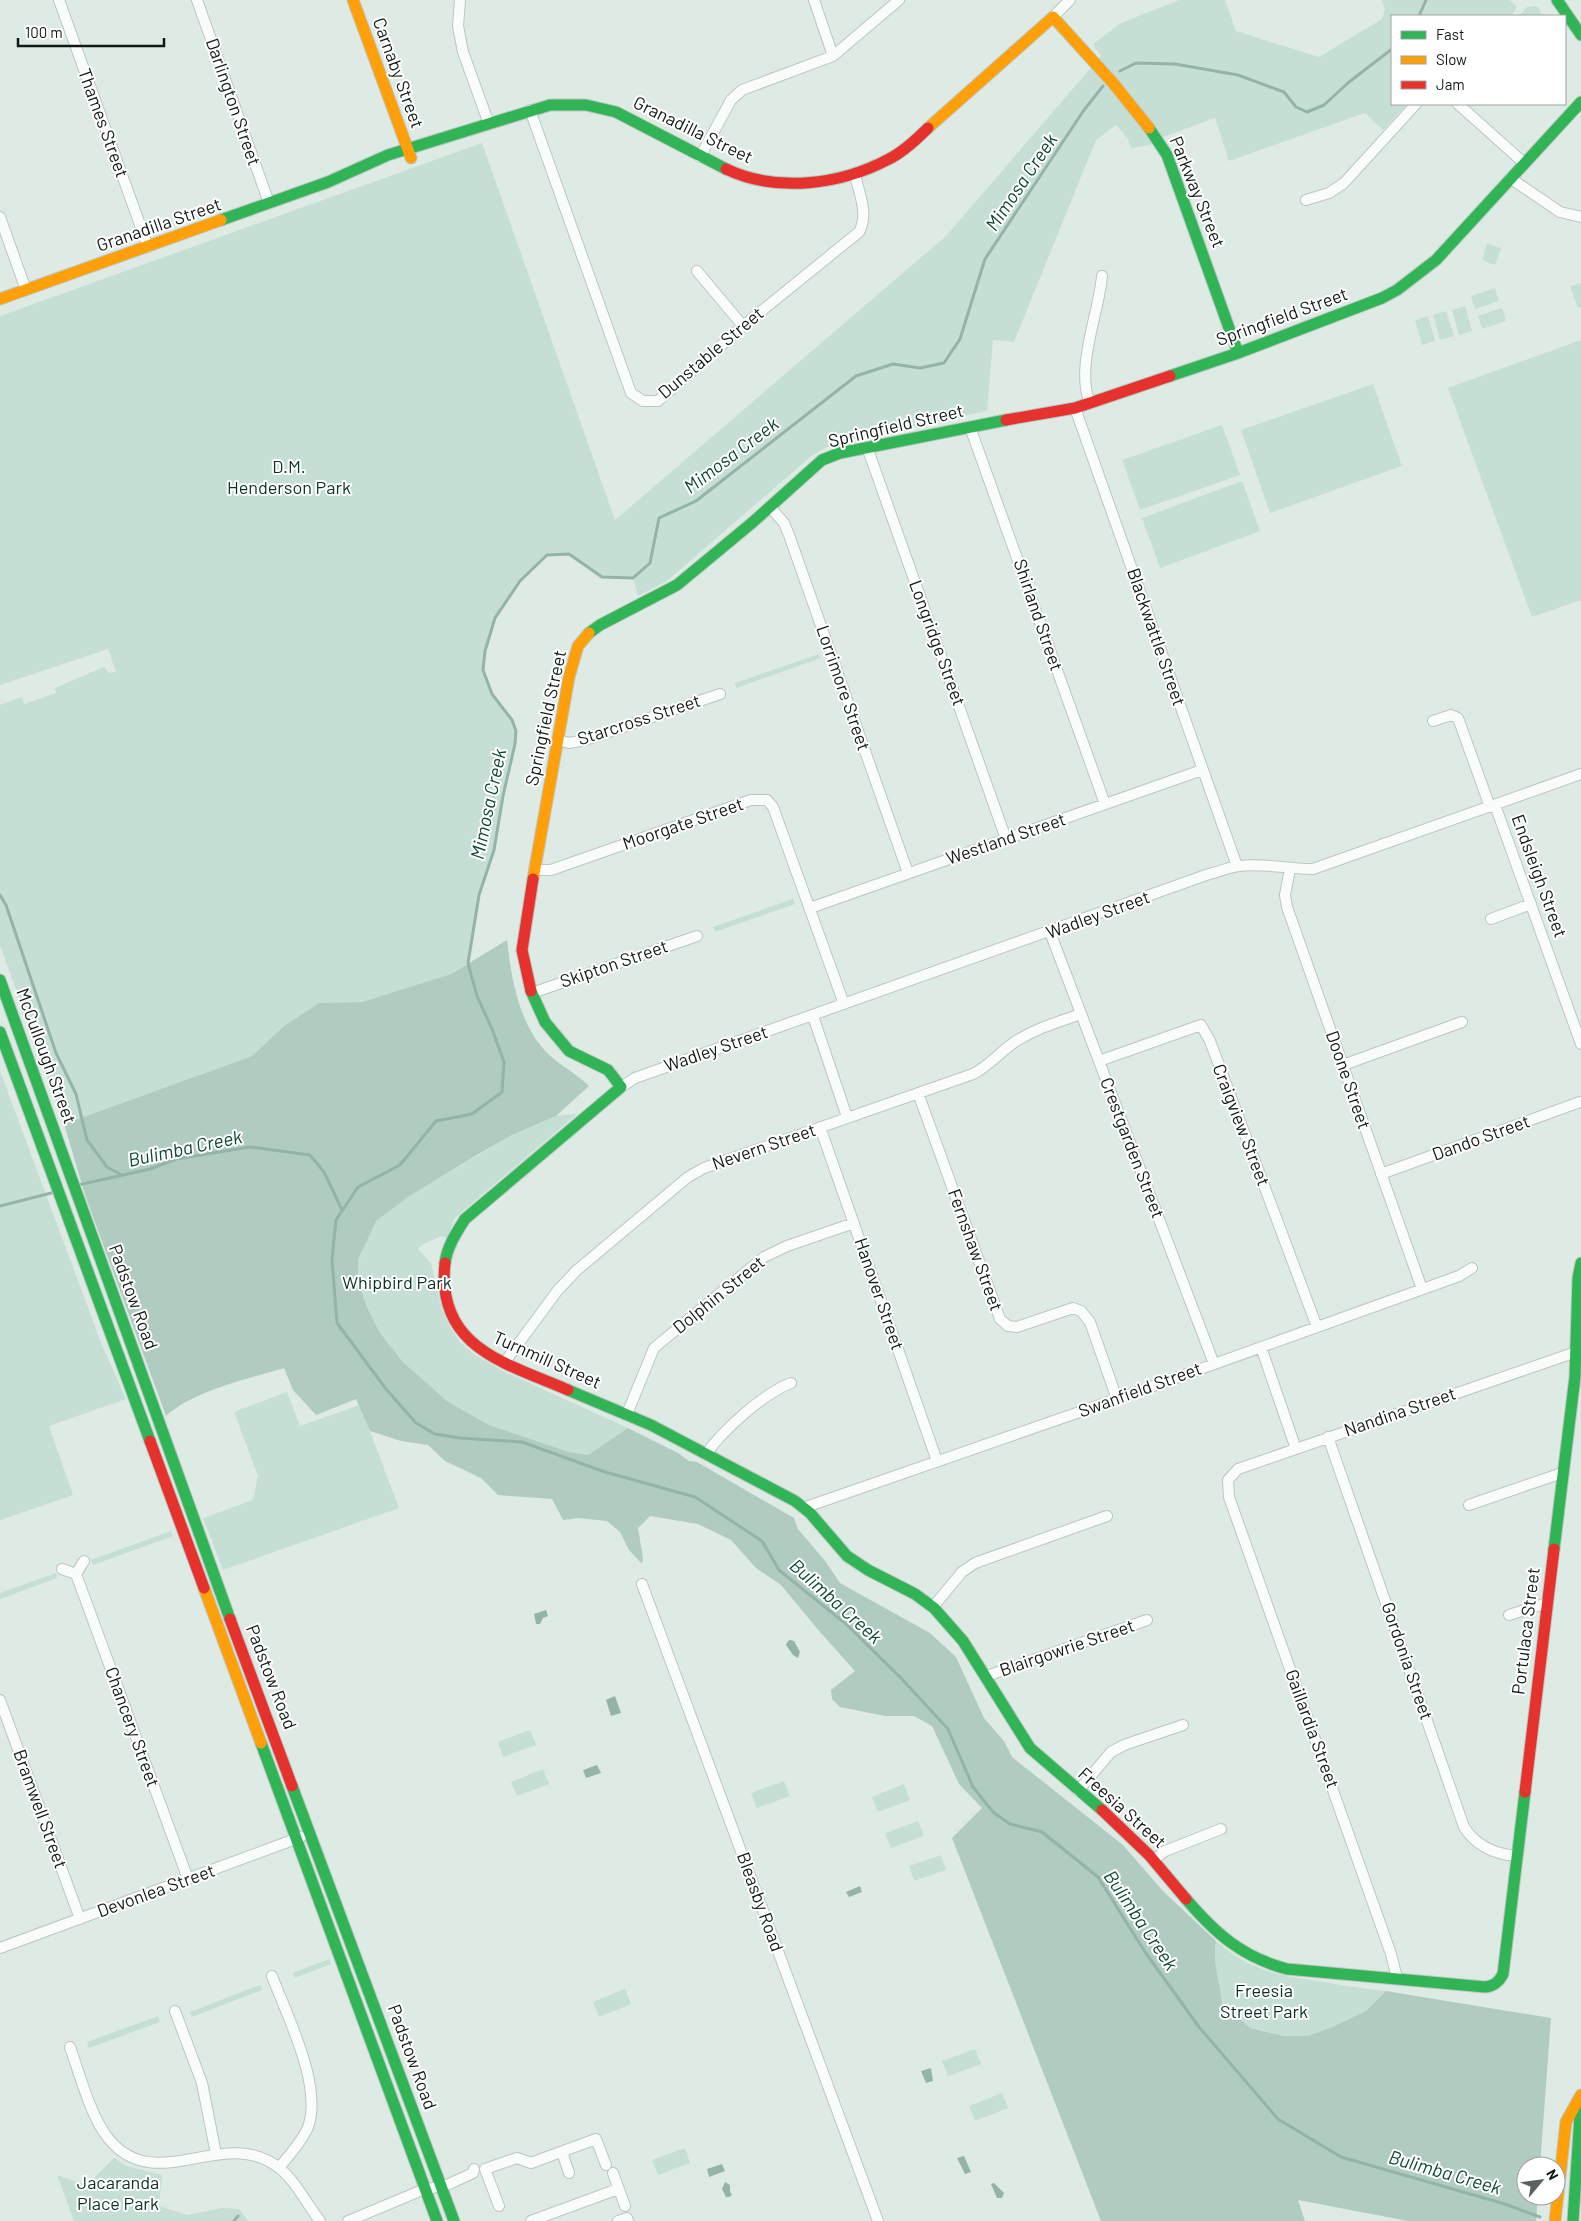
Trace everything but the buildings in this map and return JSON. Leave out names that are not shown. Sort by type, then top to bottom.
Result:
[{"type":"main road","name":"Carnaby Street","points":[[353,0],[409,153]]},
{"type":"main road","points":[[1557,0],[1581,34]]},
{"type":"main road","name":"Granadilla Street","points":[[0,299],[530,110],[556,104],[603,107],[634,120],[700,157],[732,172],[761,181],[818,183],[855,175],[890,159],[921,135],[1053,16]]},
{"type":"main road","name":"Parkway Street","points":[[1053,16],[1126,98],[1155,135],[1167,155],[1238,353]]},
{"type":"main road","name":"Springfield Street","points":[[621,1087],[608,1070],[569,1051],[556,1039],[545,1022],[532,993],[522,950],[534,870],[572,661],[578,646],[586,636],[600,625],[677,585],[770,507],[822,460],[840,453],[1075,408],[1238,353],[1365,306],[1397,290],[1436,260],[1581,102]]},
{"type":"main road","name":"McCullough Street","points":[[0,980],[60,1144]]},
{"type":"main road","name":"McCullough Street","points":[[0,1032],[43,1150]]},
{"type":"main road","name":"Turnmill Street","points":[[621,1087],[466,1219],[453,1238],[444,1268],[443,1282],[446,1303],[456,1324],[468,1339],[485,1354],[628,1414],[806,1507]]},
{"type":"main road","name":"Padstow Road","points":[[60,1144],[201,1542],[454,2221]]},
{"type":"main road","name":"Padstow Road","points":[[43,1150],[437,2221]]},
{"type":"main road","name":"Portulaca Street","points":[[1495,1984],[1503,1974],[1548,1603],[1576,1352],[1578,1278],[1581,1263]]},
{"type":"main road","name":"Freesia Street","points":[[806,1507],[832,1543],[848,1557],[868,1571],[933,1607],[958,1633],[973,1653],[1016,1730],[1030,1748],[1112,1819],[1154,1860],[1208,1922],[1244,1954],[1265,1963],[1287,1969],[1485,1986],[1495,1984]]},
{"type":"main road","points":[[1555,2221],[1566,2122],[1581,2095]]},
{"type":"main road","points":[[1573,2221],[1581,2095]]},
{"type":"street","name":"Thames Street","points":[[59,0],[148,247]]},
{"type":"street","name":"Darlington Street","points":[[198,0],[269,204]]},
{"type":"street","points":[[460,0],[458,26],[463,52],[485,126]]},
{"type":"street","points":[[814,0],[833,56]]},
{"type":"street","points":[[700,157],[731,100],[742,90],[833,56],[899,0]]},
{"type":"street","name":"Granadilla Street","points":[[1053,16],[1070,0]]},
{"type":"street","points":[[1306,200],[1330,193],[1344,183],[1415,105]]},
{"type":"street","points":[[1459,105],[1524,163]]},
{"type":"street","name":"Dunstable Street","points":[[530,110],[632,393],[643,401],[658,401],[743,326],[858,232],[863,225],[864,211],[855,175]]},
{"type":"street","points":[[1510,178],[1560,212],[1581,217]]},
{"type":"street","points":[[0,217],[26,290]]},
{"type":"street","points":[[697,271],[743,326]]},
{"type":"street","points":[[1090,403],[1085,380],[1090,334],[1102,276]]},
{"type":"street","name":"Blackwattle Street","points":[[1075,408],[1202,770],[1238,866]]},
{"type":"street","name":"Shirland Street","points":[[970,427],[1105,804]]},
{"type":"street","name":"Longridge Street","points":[[867,448],[1006,839]]},
{"type":"street","name":"Lorrimore Street","points":[[770,507],[784,523],[789,534],[908,873]]},
{"type":"street","name":"Starcross Street","points":[[558,740],[569,743],[585,740],[720,694]]},
{"type":"street","name":"Endsleigh Street","points":[[1433,721],[1451,715],[1458,718],[1531,904],[1581,1044]]},
{"type":"street","name":"Westland Street","points":[[810,908],[1202,770]]},
{"type":"street","name":"Wadley Street","points":[[621,1087],[635,1078],[1209,874],[1238,866],[1265,865],[1290,869],[1313,868],[1334,863],[1581,774]]},
{"type":"street","name":"Moorgate Street","points":[[534,870],[551,870],[751,800],[760,798],[768,800],[774,807],[844,1004]]},
{"type":"street","name":"Doone Street","points":[[1290,869],[1285,895],[1287,906],[1422,1289]]},
{"type":"street","points":[[1491,919],[1531,904]]},
{"type":"street","name":"Crestgarden Street","points":[[1050,932],[1214,1364]]},
{"type":"street","name":"Skipton Street","points":[[532,993],[697,936]]},
{"type":"street","name":"Nevern Street","points":[[504,1363],[558,1290],[577,1270],[688,1176],[704,1168],[987,1067],[1014,1043],[1034,1030],[1081,1014]]},
{"type":"street","points":[[813,1016],[847,1117]]},
{"type":"street","points":[[1343,1065],[1462,1022]]},
{"type":"street","name":"Craigview Street","points":[[1100,1061],[1201,1025],[1210,1041],[1318,1327]]},
{"type":"street","name":"Fernshaw Street","points":[[918,1093],[1000,1320],[1008,1326],[1017,1327],[1073,1308],[1081,1311],[1090,1322],[1117,1399]]},
{"type":"street","name":"Dando Street","points":[[1381,1174],[1580,1102]]},
{"type":"street","name":"Hanover Street","points":[[820,1127],[937,1461]]},
{"type":"street","name":"Dolphin Street","points":[[628,1414],[654,1348],[764,1257],[787,1246],[854,1223]]},
{"type":"street","name":"Swanfield Street","points":[[806,1507],[1318,1327],[1459,1276],[1472,1268]]},
{"type":"street","points":[[1261,1347],[1296,1449]]},
{"type":"street","name":"Nandina Street","points":[[1228,1480],[1238,1469],[1576,1352]]},
{"type":"street","points":[[706,1454],[718,1438],[731,1426],[780,1387],[791,1383]]},
{"type":"street","name":"Gordonia Street","points":[[1328,1437],[1464,1827],[1477,1844],[1502,1854],[1516,1856]]},
{"type":"street","points":[[1469,1505],[1562,1473]]},
{"type":"street","name":"Gaillardia Street","points":[[1228,1480],[1229,1497],[1391,1954],[1397,1978]]},
{"type":"street","points":[[933,1607],[962,1572],[975,1563],[1107,1516]]},
{"type":"street","points":[[62,1569],[76,1574],[84,1561]]},
{"type":"street","name":"Chancery Street","points":[[76,1574],[188,1879]]},
{"type":"street","name":"Bleasby Road","points":[[642,1584],[878,2221]]},
{"type":"street","points":[[1509,1614],[1548,1603]]},
{"type":"street","name":"Blairgowrie Street","points":[[987,1676],[1147,1620]]},
{"type":"street","name":"Bramwell Street","points":[[0,1700],[80,1919]]},
{"type":"street","points":[[1078,1791],[1110,1752],[1124,1745],[1183,1725]]},
{"type":"street","points":[[1154,1860],[1165,1851],[1221,1829]]},
{"type":"street","name":"Devonlea Street","points":[[0,1948],[311,1833]]},
{"type":"street","points":[[272,1976],[310,2077],[312,2095],[312,2112],[308,2128],[279,2168]]},
{"type":"street","points":[[175,2011],[202,2083],[216,2154]]},
{"type":"street","points":[[70,2047],[97,2120],[108,2138],[121,2150],[136,2160],[150,2164],[166,2164],[216,2154],[238,2153],[267,2160],[279,2168],[320,2221]]},
{"type":"street","points":[[499,2206],[485,2169],[516,2158],[530,2163],[596,2139],[625,2206]]},
{"type":"street","points":[[562,2152],[569,2174]]},
{"type":"street","points":[[348,2221],[464,2177],[473,2173],[474,2169]]},
{"type":"street","points":[[531,2221],[618,2189]]},
{"type":"street","points":[[618,2221],[627,2218],[628,2221]]},
{"type":"green space","name":"D.M. Henderson Park","points":[[1179,0],[1225,0],[1236,31],[1319,57],[1382,19],[1385,10],[1382,0],[1510,0],[1517,7],[1512,15],[1391,15],[1391,105],[1406,105],[1383,130],[1365,113],[1229,161],[1215,118],[1166,136],[1149,145],[1131,148],[1128,139],[1116,125],[1096,140],[1014,342],[993,340],[987,411],[840,442],[823,449],[809,458],[667,581],[638,596],[633,578],[602,577],[569,554],[547,555],[520,581],[495,617],[485,651],[483,670],[492,694],[512,720],[516,731],[494,850],[479,895],[468,963],[451,974],[362,1002],[319,1003],[284,1026],[252,1056],[64,1124],[0,945],[0,705],[22,697],[24,704],[56,693],[55,688],[104,667],[109,673],[116,672],[108,649],[0,685],[0,316],[482,143],[615,520],[946,236],[1101,56],[1093,44],[1121,23]]},
{"type":"green space","points":[[1536,6],[1542,15],[1520,15],[1527,7]]},
{"type":"green space","points":[[1487,244],[1501,248],[1495,265],[1482,260]]},
{"type":"green space","points":[[1581,283],[1581,307],[1578,308],[1570,286]]},
{"type":"green space","points":[[1495,288],[1499,301],[1475,309],[1471,296]]},
{"type":"green space","points":[[1465,306],[1472,331],[1459,335],[1452,310]]},
{"type":"green space","points":[[1502,308],[1506,321],[1482,329],[1478,316]]},
{"type":"green space","points":[[1446,311],[1454,336],[1440,340],[1433,315]]},
{"type":"green space","points":[[1428,316],[1435,341],[1422,345],[1415,320]]},
{"type":"green space","points":[[1581,340],[1581,600],[1532,617],[1448,388]]},
{"type":"green space","points":[[1373,384],[1402,466],[1270,513],[1241,430]]},
{"type":"green space","points":[[1222,425],[1240,475],[1140,510],[1122,460]]},
{"type":"green space","points":[[1242,481],[1260,531],[1160,568],[1142,518]]},
{"type":"green space","points":[[819,654],[821,658],[736,688],[735,683]]},
{"type":"green space","points":[[793,899],[795,904],[715,932],[713,927]]},
{"type":"green space","points":[[0,1071],[102,1345],[126,1399],[49,1426],[73,1495],[0,1520]]},
{"type":"green space","name":"Whipbird Park","points":[[577,1114],[455,1218],[447,1238],[441,1236],[422,1245],[418,1249],[431,1263],[442,1310],[450,1327],[460,1342],[475,1355],[503,1371],[628,1428],[588,1455],[569,1452],[489,1425],[447,1401],[403,1362],[380,1333],[367,1307],[358,1281],[358,1261],[376,1220],[408,1197],[512,1135],[556,1116]]},
{"type":"green space","points":[[287,1392],[300,1426],[360,1405],[399,1508],[223,1570],[203,1518],[253,1500],[258,1476],[234,1412]]},
{"type":"green space","points":[[171,1531],[173,1536],[93,1565],[91,1560]]},
{"type":"green space","points":[[56,1573],[57,1578],[0,1599],[0,1593]]},
{"type":"green space","points":[[530,1730],[536,1745],[503,1757],[498,1742]]},
{"type":"green space","points":[[543,1769],[549,1784],[517,1796],[511,1782]]},
{"type":"green space","points":[[784,1781],[790,1796],[757,1808],[751,1793]]},
{"type":"green space","points":[[904,1784],[910,1800],[878,1812],[872,1797]]},
{"type":"green space","points":[[918,1821],[924,1836],[891,1848],[885,1833]]},
{"type":"green space","points":[[941,1855],[946,1870],[914,1881],[909,1866]]},
{"type":"green space","name":"Freesia Street Park","points":[[1216,1941],[1242,1960],[1280,1975],[1386,1991],[1366,2011],[1330,2028],[1307,2036],[1284,2036],[1250,2028],[1222,2003],[1216,1964]]},
{"type":"green space","points":[[329,1959],[331,1964],[295,1978],[293,1973]]},
{"type":"green space","points":[[260,1985],[262,1990],[192,2017],[190,2012]]},
{"type":"green space","points":[[625,1989],[631,2004],[599,2017],[593,2002]]},
{"type":"green space","points":[[158,2016],[160,2022],[89,2048],[87,2042]]},
{"type":"green space","points":[[975,2049],[981,2064],[948,2076],[942,2061]]},
{"type":"green space","points":[[1002,2093],[1008,2108],[975,2121],[969,2106]]},
{"type":"green space","points":[[685,2148],[690,2163],[658,2175],[652,2160]]},
{"type":"green space","name":"Jacaranda Place Park","points":[[114,2158],[127,2166],[162,2175],[159,2206],[187,2215],[222,2208],[239,2209],[248,2221],[74,2221],[57,2175],[87,2185]]},
{"type":"shaded area","points":[[507,940],[513,982],[521,1010],[533,1035],[546,1052],[589,1086],[556,1116],[512,1135],[482,1152],[408,1197],[376,1221],[358,1260],[358,1281],[367,1307],[380,1333],[403,1362],[447,1401],[489,1425],[569,1452],[588,1455],[628,1428],[678,1453],[689,1461],[697,1462],[794,1518],[798,1529],[826,1562],[840,1583],[930,1633],[956,1657],[984,1718],[1004,1741],[1012,1757],[1123,1845],[1163,1891],[1216,1941],[1216,1964],[1222,2003],[1250,2028],[1284,2036],[1307,2036],[1330,2028],[1366,2011],[1386,1991],[1551,2018],[1541,2156],[1516,2156],[1516,2206],[1537,2206],[1536,2221],[1408,2221],[1298,2200],[1305,2221],[1101,2221],[952,1838],[982,1808],[959,1784],[932,1726],[914,1716],[885,1716],[840,1707],[832,1699],[831,1690],[855,1671],[781,1585],[756,1568],[731,1540],[698,1524],[650,1516],[638,1528],[643,1558],[642,1564],[629,1550],[620,1532],[607,1521],[578,1518],[563,1520],[552,1499],[498,1495],[481,1478],[445,1461],[428,1445],[401,1441],[370,1431],[356,1399],[316,1415],[293,1390],[284,1368],[207,1392],[178,1407],[166,1416],[85,1195],[64,1124],[252,1056],[284,1026],[319,1003],[362,1002],[451,974]]},
{"type":"shaded area","points":[[546,1610],[548,1616],[543,1618],[540,1624],[536,1624],[534,1614]]},
{"type":"shaded area","points":[[790,1640],[794,1641],[800,1652],[798,1658],[793,1655],[786,1645]]},
{"type":"shaded area","points":[[615,1696],[621,1713],[611,1716],[606,1700]]},
{"type":"shaded area","points":[[597,1765],[601,1773],[586,1778],[583,1770]]},
{"type":"shaded area","points":[[860,1886],[862,1892],[849,1897],[846,1892]]},
{"type":"shaded area","points":[[931,2068],[933,2081],[926,2083],[921,2071]]},
{"type":"shaded area","points":[[964,2156],[971,2172],[965,2174],[957,2158]]},
{"type":"shaded area","points":[[722,2164],[725,2171],[709,2177],[707,2169]]},
{"type":"shaded area","points":[[725,2182],[730,2185],[732,2195],[729,2197],[726,2197],[722,2189]]},
{"type":"shaded area","points":[[994,2183],[1004,2193],[1002,2198],[997,2198],[991,2184]]},
{"type":"waterway","name":"Mimosa Creek","points":[[1419,15],[1426,0]]},
{"type":"waterway","name":"Mimosa Creek","points":[[1120,71],[1136,63],[1175,64],[1238,75],[1284,92],[1296,107],[1307,112],[1324,105],[1349,82],[1391,50]]},
{"type":"waterway","name":"Bulimba Creek","points":[[1103,86],[1084,110],[985,259],[960,339],[944,363],[920,368],[893,364],[856,376],[696,501],[659,518],[650,563],[633,578],[602,577],[569,554],[547,555],[520,581],[495,618],[485,651],[483,670],[492,694],[512,720],[516,731],[515,744],[503,796],[494,850],[479,895],[468,963],[477,996],[504,1062],[502,1092],[472,1114],[436,1121],[400,1165],[358,1187],[336,1220],[332,1260],[337,1323],[386,1389],[416,1423],[435,1434],[460,1438],[522,1442],[605,1472],[695,1497],[762,1541],[779,1570],[846,1624],[900,1677],[948,1729],[973,1787],[993,1812],[1010,1824],[1042,1832],[1098,1877],[1145,1952],[1199,2027],[1278,2119],[1341,2157],[1505,2204],[1540,2217]]},
{"type":"waterway","points":[[0,895],[6,905],[56,1053],[76,1094],[87,1140],[107,1167],[120,1174]]},
{"type":"waterway","name":"Bulimba Creek","points":[[78,1185],[150,1169],[176,1159],[250,1147],[310,1155],[324,1172],[342,1210]]},
{"type":"waterway","name":"Bulimba Creek","points":[[0,1206],[55,1192]]},
{"type":"waterway","points":[[234,2221],[238,2216]]},
{"type":"traffic: fast","points":[[1557,0],[1581,35]]},
{"type":"traffic: fast","points":[[1170,376],[1238,353],[1382,298],[1397,290],[1436,260],[1581,102]]},
{"type":"traffic: fast","points":[[221,220],[328,182],[388,155],[550,105],[586,105],[616,112],[726,169]]},
{"type":"traffic: fast","points":[[1149,128],[1167,155],[1238,353]]},
{"type":"traffic: fast","points":[[589,633],[600,625],[677,585],[753,522],[822,460],[840,453],[1006,420]]},
{"type":"traffic: fast","points":[[0,980],[230,1619]]},
{"type":"traffic: fast","points":[[445,1263],[450,1246],[465,1219],[621,1087],[608,1070],[569,1051],[545,1022],[531,991]]},
{"type":"traffic: fast","points":[[0,1032],[150,1441]]},
{"type":"traffic: fast","points":[[1554,1549],[1575,1377],[1578,1278],[1581,1263]]},
{"type":"traffic: fast","points":[[568,1390],[651,1425],[795,1501],[810,1513],[847,1556],[868,1570],[915,1594],[934,1608],[963,1641],[1030,1748],[1102,1810]]},
{"type":"traffic: fast","points":[[261,1743],[437,2221]]},
{"type":"traffic: fast","points":[[292,1786],[454,2221]]},
{"type":"traffic: fast","points":[[1186,1899],[1208,1923],[1231,1943],[1256,1958],[1287,1969],[1491,1986],[1503,1974],[1525,1792]]},
{"type":"traffic: fast","points":[[1573,2221],[1581,2100]]},
{"type":"traffic: slow","points":[[353,0],[411,158]]},
{"type":"traffic: slow","points":[[928,128],[1053,17],[1113,83],[1149,128]]},
{"type":"traffic: slow","points":[[0,299],[221,220]]},
{"type":"traffic: slow","points":[[533,879],[569,677],[578,646],[589,633]]},
{"type":"traffic: slow","points":[[204,1588],[261,1743]]},
{"type":"traffic: slow","points":[[1555,2221],[1566,2122],[1581,2095]]},
{"type":"traffic: jam","points":[[726,169],[746,177],[766,181],[808,183],[829,180],[850,175],[889,159],[905,149],[928,128]]},
{"type":"traffic: jam","points":[[1006,420],[1075,408],[1170,376]]},
{"type":"traffic: jam","points":[[531,991],[522,950],[533,879]]},
{"type":"traffic: jam","points":[[445,1263],[445,1292],[452,1315],[464,1333],[480,1348],[499,1360],[568,1390]]},
{"type":"traffic: jam","points":[[150,1441],[204,1588]]},
{"type":"traffic: jam","points":[[1525,1792],[1554,1549]]},
{"type":"traffic: jam","points":[[230,1619],[292,1786]]},
{"type":"traffic: jam","points":[[1102,1810],[1149,1855],[1186,1899]]}]
